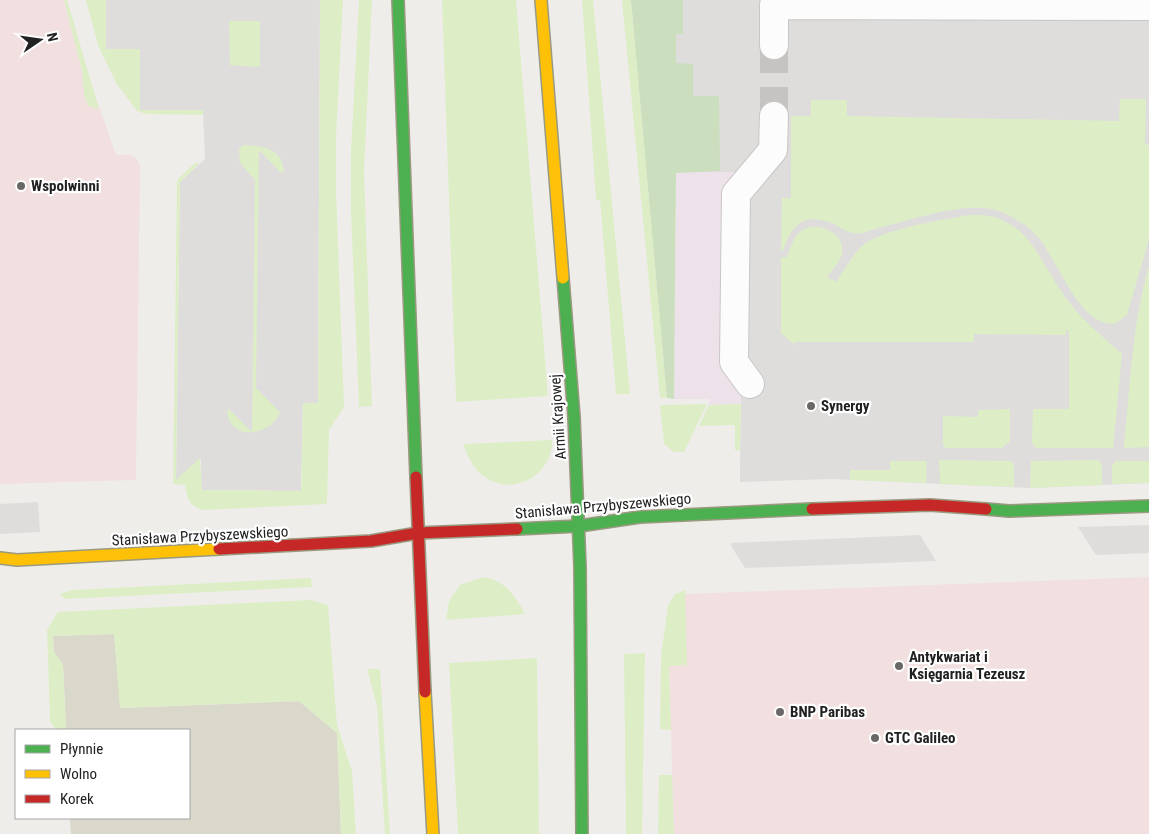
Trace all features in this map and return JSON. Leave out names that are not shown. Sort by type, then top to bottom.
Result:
[{"type":"main road","points":[[398,0],[422,642],[433,834]]},
{"type":"main road","name":"Armii Krajowej","points":[[541,0],[574,417],[579,526],[582,834]]},
{"type":"main road","name":"Stanisława Przybyszewskiego","points":[[0,558],[27,559],[327,544],[371,541],[418,533],[579,526],[640,517],[750,511],[930,505],[1009,511],[1149,506]]},
{"type":"street","points":[[774,45],[774,5],[1149,6]]},
{"type":"street","points":[[750,384],[734,362],[736,194],[773,150],[774,116]]},
{"type":"shaded area","points":[[0,0],[67,0],[90,81],[116,155],[130,155],[137,159],[140,165],[136,480],[0,484]]},
{"type":"shaded area","points":[[106,0],[320,0],[318,403],[303,403],[301,491],[201,490],[201,459],[176,481],[180,182],[205,159],[203,110],[140,110],[140,49],[106,49]]},
{"type":"shaded area","points":[[631,0],[1149,0],[1149,483],[1030,488],[832,479],[740,482],[742,173],[676,172]]},
{"type":"shaded area","points":[[676,172],[742,172],[741,404],[709,405],[709,399],[674,399]]},
{"type":"shaded area","points":[[38,502],[40,532],[0,534],[0,504]]},
{"type":"shaded area","points":[[1149,525],[1149,553],[1096,555],[1078,527]]},
{"type":"shaded area","points":[[920,535],[936,561],[745,568],[731,546],[731,543]]},
{"type":"shaded area","points":[[1149,577],[1149,834],[674,834],[669,666],[685,594]]},
{"type":"shaded area","points":[[114,634],[121,708],[299,701],[337,733],[341,834],[71,834],[70,819],[190,819],[190,729],[66,729],[63,665],[54,652],[53,636]]},
{"type":"green space","points":[[64,0],[67,0],[99,109],[88,106],[84,95],[82,71]]},
{"type":"green space","points":[[86,0],[106,0],[106,49],[140,49],[140,110],[203,110],[203,115],[146,114],[137,111],[116,83],[98,45]]},
{"type":"green space","points":[[320,0],[343,0],[336,139],[336,189],[344,407],[329,430],[327,504],[203,510],[192,504],[185,485],[173,484],[177,180],[195,163],[199,164],[180,182],[176,480],[200,458],[202,490],[301,491],[303,403],[318,403]]},
{"type":"green space","points":[[359,0],[372,0],[364,171],[372,406],[359,407],[351,213],[351,150]]},
{"type":"green space","points":[[442,0],[516,0],[548,396],[456,402]]},
{"type":"green space","points":[[582,0],[593,0],[630,394],[616,394],[600,200],[596,200]]},
{"type":"green space","points":[[622,0],[631,0],[667,398],[660,398]]},
{"type":"green space","points":[[631,0],[683,0],[683,34],[676,34],[676,63],[693,64],[693,96],[719,96],[720,171],[676,173],[674,399],[667,398]]},
{"type":"green space","points":[[229,21],[260,21],[260,67],[230,65]]},
{"type":"green space","points":[[1120,99],[1146,99],[1145,144],[1149,145],[1149,239],[1127,315],[1114,324],[1101,321],[1090,314],[1079,303],[1046,247],[1034,233],[1013,218],[991,209],[976,208],[943,211],[860,233],[850,232],[822,220],[806,220],[800,223],[790,234],[783,251],[781,251],[782,198],[791,198],[791,116],[811,116],[811,100],[847,100],[847,116],[1119,121]]},
{"type":"green space","points":[[243,145],[258,146],[270,150],[280,158],[284,172],[281,173],[259,150],[256,388],[280,412],[268,427],[252,432],[255,180],[240,163],[239,149]]},
{"type":"green space","points":[[972,215],[992,217],[1008,223],[1021,232],[1075,309],[1122,354],[1113,448],[1036,448],[1032,443],[1033,409],[1069,409],[1069,330],[1066,330],[1066,335],[974,334],[974,342],[795,342],[795,345],[781,333],[781,258],[787,257],[795,237],[804,230],[811,227],[820,227],[835,234],[840,241],[842,248],[841,257],[827,277],[836,282],[857,251],[870,241],[897,230]]},
{"type":"green space","points":[[1149,266],[1149,447],[1124,448],[1135,334]]},
{"type":"green space","points":[[707,404],[684,452],[674,452],[664,444],[660,405]]},
{"type":"green space","points":[[741,404],[740,450],[735,450],[735,425],[699,426],[709,405]]},
{"type":"green space","points":[[229,409],[252,432],[242,431],[229,420],[227,410]]},
{"type":"green space","points":[[1010,409],[1010,441],[1002,448],[946,448],[943,445],[943,416],[978,417],[978,410]]},
{"type":"green space","points":[[552,440],[550,453],[545,464],[537,474],[516,484],[492,481],[481,474],[472,464],[463,444]]},
{"type":"green space","points":[[939,460],[1011,461],[1014,465],[1014,487],[940,484]]},
{"type":"green space","points":[[1098,460],[1102,465],[1102,485],[1030,488],[1031,461]]},
{"type":"green space","points":[[890,461],[927,461],[926,483],[850,480],[850,470],[890,470]]},
{"type":"green space","points":[[1116,461],[1149,461],[1149,483],[1112,484],[1112,465]]},
{"type":"green space","points":[[483,577],[503,585],[513,595],[525,614],[446,620],[449,601],[460,585]]},
{"type":"green space","points":[[311,578],[312,587],[65,599],[59,594],[72,590]]},
{"type":"green space","points":[[685,590],[687,665],[669,666],[671,730],[660,729],[661,655],[668,606],[675,594]]},
{"type":"green space","points":[[311,600],[328,605],[337,725],[352,771],[356,834],[341,834],[337,733],[299,701],[120,708],[114,634],[53,636],[54,652],[63,665],[66,729],[56,729],[50,722],[47,630],[58,612]]},
{"type":"green space","points":[[645,653],[642,834],[626,834],[624,654]]},
{"type":"green space","points":[[537,658],[539,834],[458,834],[449,663]]},
{"type":"green space","points":[[367,669],[380,669],[390,834],[385,834],[377,706]]},
{"type":"green space","points":[[659,775],[672,775],[674,834],[658,834]]},
{"type":"tunnel","points":[[774,45],[774,116]]},
{"type":"traffic: fast","points":[[398,0],[416,477]]},
{"type":"traffic: fast","points":[[563,278],[574,417],[580,567],[582,834]]},
{"type":"traffic: fast","points":[[986,509],[1009,511],[1149,506]]},
{"type":"traffic: fast","points":[[517,529],[579,526],[640,517],[812,509]]},
{"type":"traffic: slow","points":[[541,0],[563,278]]},
{"type":"traffic: slow","points":[[0,558],[17,560],[219,549]]},
{"type":"traffic: slow","points":[[425,692],[433,834]]},
{"type":"traffic: jam","points":[[416,477],[425,692]]},
{"type":"traffic: jam","points":[[812,509],[930,505],[986,509]]},
{"type":"traffic: jam","points":[[219,549],[371,541],[418,533],[517,529]]},
{"type":"place","name":"Wspolwinni","points":[[21,186]]},
{"type":"place","name":"Synergy","points":[[811,406]]},
{"type":"place","name":"Antykwariat i Księgarnia Tezeusz","points":[[899,666]]},
{"type":"place","name":"BNP Paribas","points":[[780,712]]},
{"type":"place","name":"GTC Galileo","points":[[875,738]]}]
